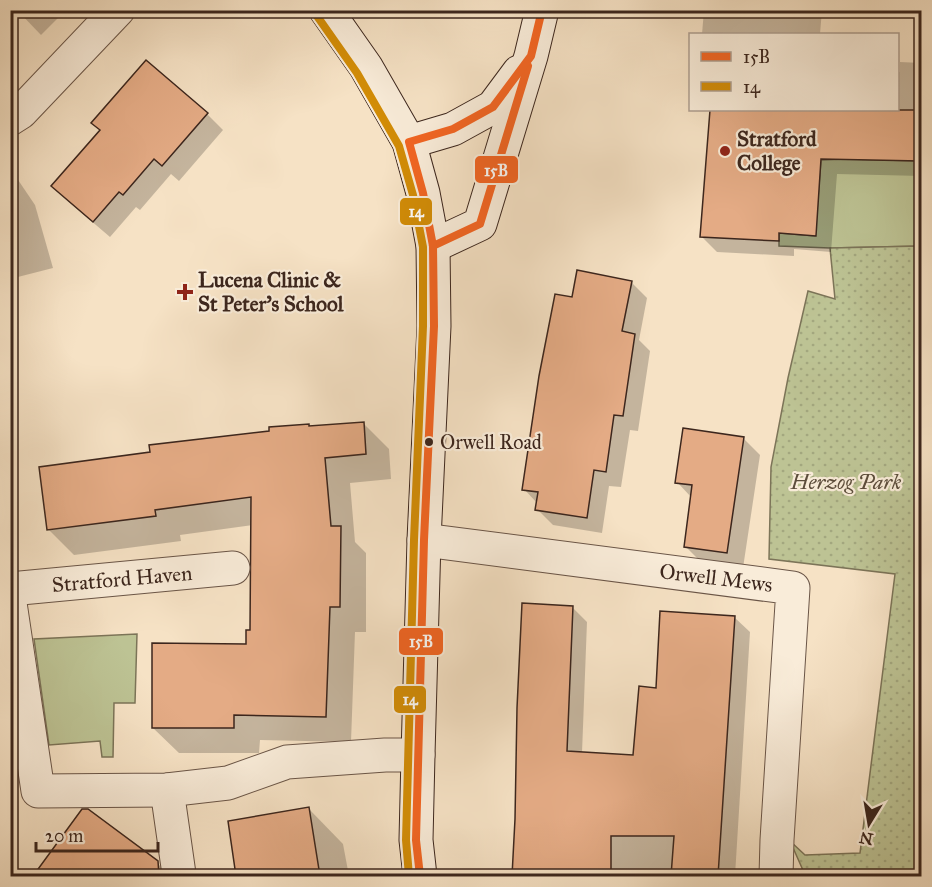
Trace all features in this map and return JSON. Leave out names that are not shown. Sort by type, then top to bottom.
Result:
[{"type":"street","points":[[10,119],[21,112],[118,10]]},
{"type":"street","points":[[326,10],[366,67],[409,142],[423,193],[433,246],[434,327],[424,540],[416,840],[420,876]]},
{"type":"street","points":[[433,246],[480,224],[531,56],[542,10]]},
{"type":"street","points":[[409,142],[453,129],[493,107],[531,56]]},
{"type":"street","name":"Orwell Mews","points":[[424,540],[793,588],[776,876]]},
{"type":"street","name":"Stratford Haven","points":[[10,589],[233,568]]},
{"type":"street","points":[[10,603],[38,791],[167,790],[228,783],[287,762],[418,755]]},
{"type":"street","points":[[167,790],[178,876]]},
{"type":"green space","points":[[821,160],[921,161],[921,246],[830,248],[779,246],[779,233],[815,236]]},
{"type":"green space","name":"Herzog Park","points":[[921,246],[921,876],[804,876],[790,841],[805,855],[860,853],[895,574],[769,559],[771,467],[808,291],[835,299],[830,248]]},
{"type":"green space","points":[[137,634],[135,703],[114,703],[113,757],[102,757],[100,741],[49,745],[34,639]]},
{"type":"building","points":[[146,60],[208,113],[162,166],[154,159],[123,195],[119,192],[93,222],[51,186],[100,130],[91,123]]},
{"type":"building","points":[[921,110],[921,161],[821,159],[816,236],[779,233],[779,241],[700,237],[710,111]]},
{"type":"building","points":[[577,270],[632,281],[622,331],[635,334],[623,416],[614,415],[606,472],[594,470],[587,518],[535,510],[538,492],[522,490],[539,376],[555,294],[572,297]]},
{"type":"building","points":[[364,422],[366,454],[325,458],[331,526],[341,526],[340,607],[330,607],[326,717],[234,715],[234,728],[152,728],[152,643],[246,644],[246,630],[250,630],[251,497],[155,510],[156,516],[47,530],[39,467],[150,452],[149,445],[269,431],[269,427]]},
{"type":"building","points":[[683,428],[744,437],[727,553],[684,547],[692,485],[675,483]]},
{"type":"building","points":[[522,603],[573,606],[567,751],[633,755],[639,686],[656,688],[660,611],[735,616],[718,876],[671,876],[674,836],[611,836],[611,876],[512,876]]},
{"type":"building","points":[[309,807],[320,876],[236,876],[228,821]]},
{"type":"building","points":[[82,809],[88,809],[158,861],[159,876],[33,876]]},
{"type":"transit line","name":"15B","points":[[420,876],[416,840],[424,540],[434,326],[433,246],[423,193],[409,142],[453,129],[493,107],[531,56],[542,10]]},
{"type":"transit line","name":"14","points":[[317,16],[357,73],[399,146],[413,195],[423,247],[423,326],[414,540],[406,840],[409,876]]},
{"type":"transit line","name":"15B","points":[[433,246],[480,224],[528,66]]},
{"type":"place","name":"Stratford College","points":[[725,151]]},
{"type":"place","name":"Lucena Clinic & St Peter's School","points":[[185,292]]},
{"type":"place","name":"Orwell Road","points":[[429,442]]}]
